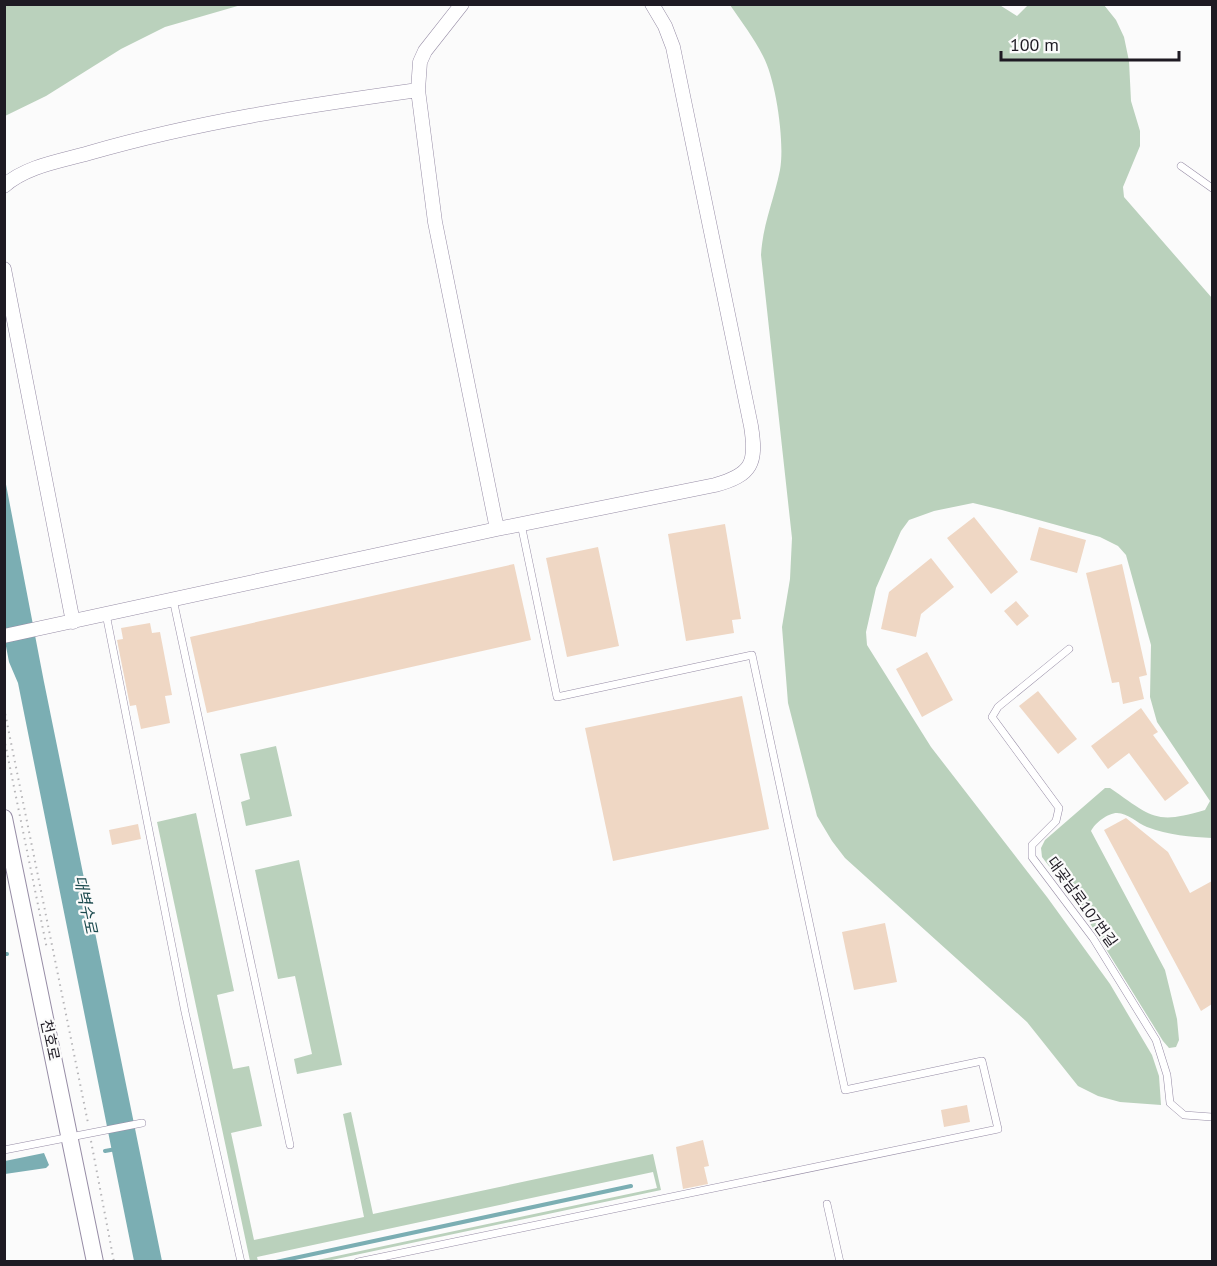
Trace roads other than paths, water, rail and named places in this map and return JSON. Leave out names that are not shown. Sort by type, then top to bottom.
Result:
[{"type":"street","points":[[462,4],[425,51],[420,62],[418,90],[435,222],[497,529]]},
{"type":"street","points":[[4,636],[497,529],[722,483],[739,477],[752,463],[754,455],[751,426],[673,47],[665,26],[652,4]]},
{"type":"street","points":[[4,186],[12,179],[35,169],[166,132],[261,112],[418,90]]},
{"type":"street","points":[[4,269],[73,622]]},
{"type":"street","name":"천호로","points":[[4,819],[95,1262]]},
{"type":"lane","points":[[1181,166],[1212,188]]},
{"type":"lane","points":[[358,1262],[998,1129],[982,1061],[845,1090],[752,656],[557,697],[521,525]]},
{"type":"lane","points":[[172,599],[290,1145]]},
{"type":"lane","points":[[106,614],[185,1011],[241,1262]]},
{"type":"lane","name":"대곶남로107번길","points":[[1069,649],[998,707],[992,717],[1059,808],[1056,821],[1032,845],[1032,857],[1093,938],[1156,1040],[1167,1075],[1170,1103],[1184,1115],[1212,1117]]},
{"type":"lane","points":[[4,1150],[142,1123]]},
{"type":"lane","points":[[827,1204],[840,1262]]},
{"type":"water","name":"대벽수로","points":[[4,474],[162,1261],[134,1261],[18,683],[9,662],[4,636]]},
{"type":"water","points":[[44,1153],[49,1165],[46,1168],[5,1174],[5,1161]]},
{"type":"waterway","points":[[105,1151],[116,1149]]},
{"type":"waterway","points":[[276,1262],[631,1186]]}]
